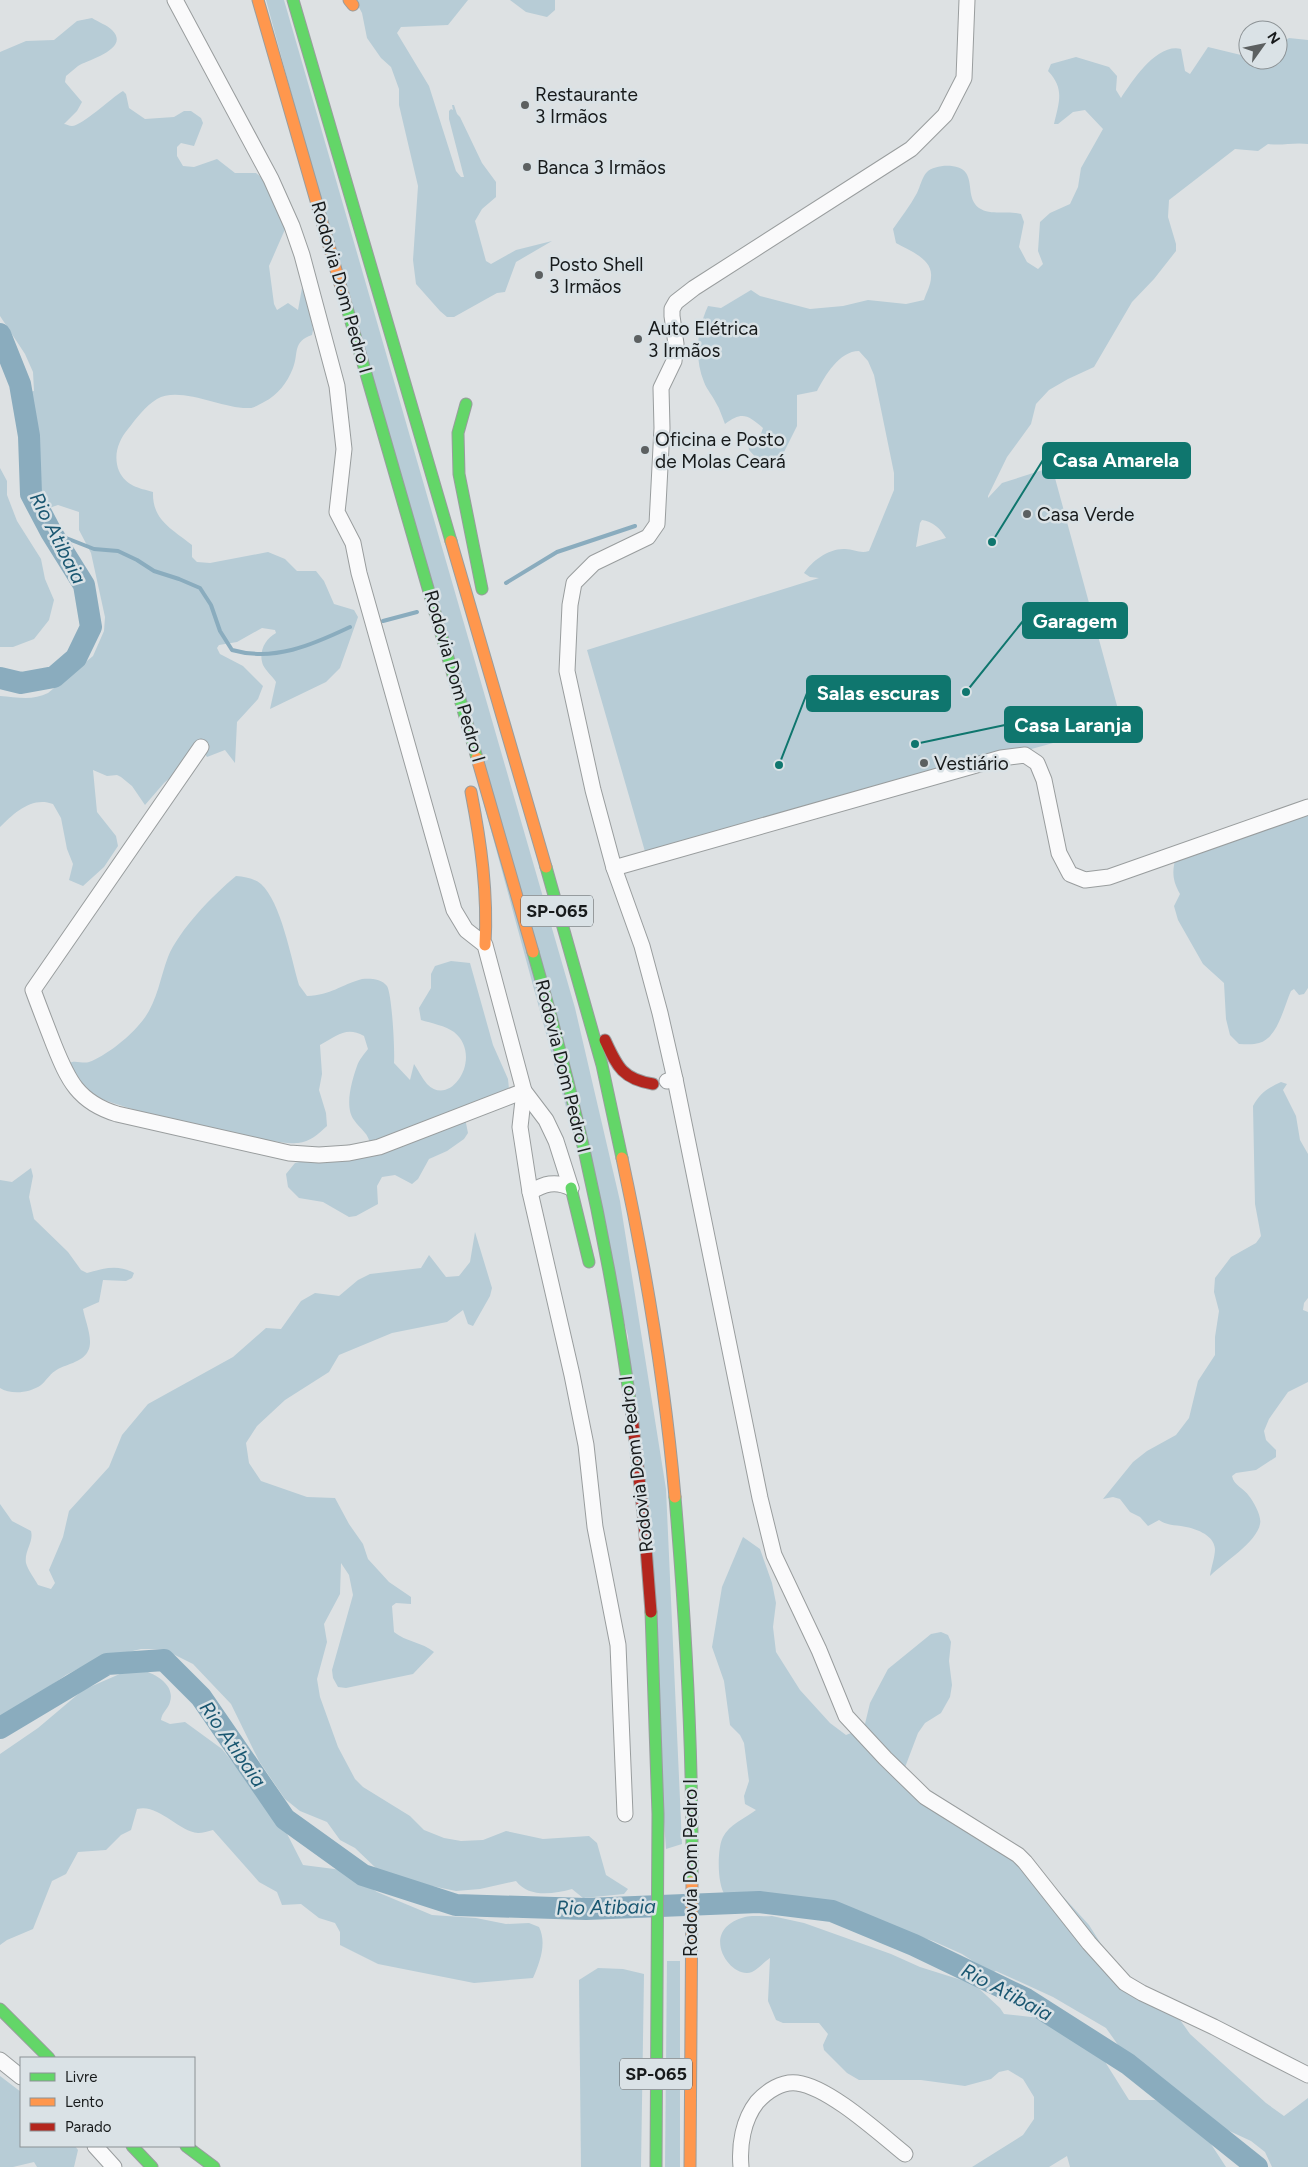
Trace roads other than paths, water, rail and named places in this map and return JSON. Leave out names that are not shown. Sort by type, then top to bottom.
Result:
[{"type":"highway","points":[[254,0],[274,56]]},
{"type":"highway","name":"Rodovia Dom Pedro I","points":[[258,0],[431,592],[557,1033],[573,1098],[616,1314],[629,1396],[642,1508],[654,1654],[658,1846],[656,2167]]},
{"type":"highway","name":"Rodovia Dom Pedro I","points":[[293,0],[530,810],[575,975],[602,1065],[627,1182],[651,1314],[671,1452],[683,1600],[692,1847],[690,2167]]},
{"type":"highway","points":[[466,404],[458,433],[459,474],[484,598]]},
{"type":"highway","points":[[431,592],[462,746]]},
{"type":"highway","points":[[494,646],[530,810]]},
{"type":"highway","points":[[469,785],[483,852],[488,910],[485,945]]},
{"type":"highway","points":[[575,975],[616,1066],[628,1078],[648,1088]]},
{"type":"highway","points":[[627,1124],[627,1182]]},
{"type":"highway","points":[[571,1188],[591,1272]]},
{"type":"highway","points":[[615,1376],[642,1508]]},
{"type":"highway","points":[[0,2009],[48,2057]]},
{"type":"highway","points":[[19,2026],[61,2057]]},
{"type":"highway","points":[[690,2082],[697,2107],[702,2142]]},
{"type":"highway","points":[[133,2147],[152,2167]]},
{"type":"highway","points":[[187,2147],[214,2167]]},
{"type":"street","points":[[175,0],[271,179],[299,245],[337,386],[344,449],[337,512],[353,543],[359,573],[454,910],[466,930],[485,945],[524,1090],[546,1120],[556,1141],[571,1188]]},
{"type":"street","points":[[968,0],[964,78],[945,114],[938,122],[911,149],[694,288],[676,302],[672,309],[676,344],[674,361],[661,388],[662,428],[657,524],[648,537],[594,563],[574,582],[570,605],[567,672],[593,790],[614,868],[642,946],[675,1079],[760,1498],[774,1555],[819,1650],[846,1716],[925,1797],[1018,1855],[1125,1983],[1308,2075]]},
{"type":"street","points":[[201,746],[32,990],[64,1068],[76,1089],[94,1105],[117,1114],[289,1152],[319,1155],[349,1153],[379,1146],[524,1090]]},
{"type":"street","points":[[614,868],[1001,758],[1025,755],[1037,764],[1044,780],[1059,853],[1070,874],[1085,880],[1109,877],[1308,807]]},
{"type":"street","points":[[648,1088],[675,1079]]},
{"type":"street","points":[[524,1090],[520,1127],[530,1192],[586,1445],[595,1527],[618,1645],[625,1814]]},
{"type":"street","points":[[530,1192],[548,1183],[571,1188]]},
{"type":"street","points":[[0,2060],[20,2076]]},
{"type":"street","points":[[740,2167],[742,2134],[751,2110],[760,2098],[775,2087],[785,2083],[808,2085],[844,2106],[905,2154]]},
{"type":"street","points":[[96,2147],[114,2167]]},
{"type":"waterway","name":"Rio Atibaia","points":[[0,334],[20,384],[29,436],[31,494],[51,532],[84,585],[91,627],[76,658],[54,677],[21,683],[0,678]]},
{"type":"waterway","points":[[506,583],[557,552],[635,526]]},
{"type":"waterway","points":[[51,532],[94,549],[118,551],[154,571],[200,588],[211,605],[220,631],[232,650],[263,654],[278,653],[321,640],[350,627]]},
{"type":"waterway","points":[[383,621],[417,612]]},
{"type":"waterway","name":"Rio Atibaia","points":[[0,1728],[107,1664],[164,1660],[201,1697],[285,1819],[363,1875],[456,1905],[586,1909],[759,1902],[832,1911],[914,1945],[1026,1999],[1128,2064],[1257,2167]]},
{"type":"place","name":"Restaurante 3 Irmãos","points":[[525,105]]},
{"type":"place","name":"Banca 3 Irmãos","points":[[527,167]]},
{"type":"place","name":"Posto Shell 3 Irmãos","points":[[539,275]]},
{"type":"place","name":"Auto Elétrica 3 Irmãos","points":[[638,339]]},
{"type":"place","name":"Oficina e Posto de Molas Ceará","points":[[645,450]]},
{"type":"place","name":"Casa Verde","points":[[1027,514]]},
{"type":"place","name":"Casa Amarela","points":[[992,542]]},
{"type":"place","name":"Garagem","points":[[966,692]]},
{"type":"place","name":"Casa Laranja","points":[[915,744]]},
{"type":"place","name":"Vestiário","points":[[924,763]]},
{"type":"place","name":"Salas escuras","points":[[779,765]]}]
